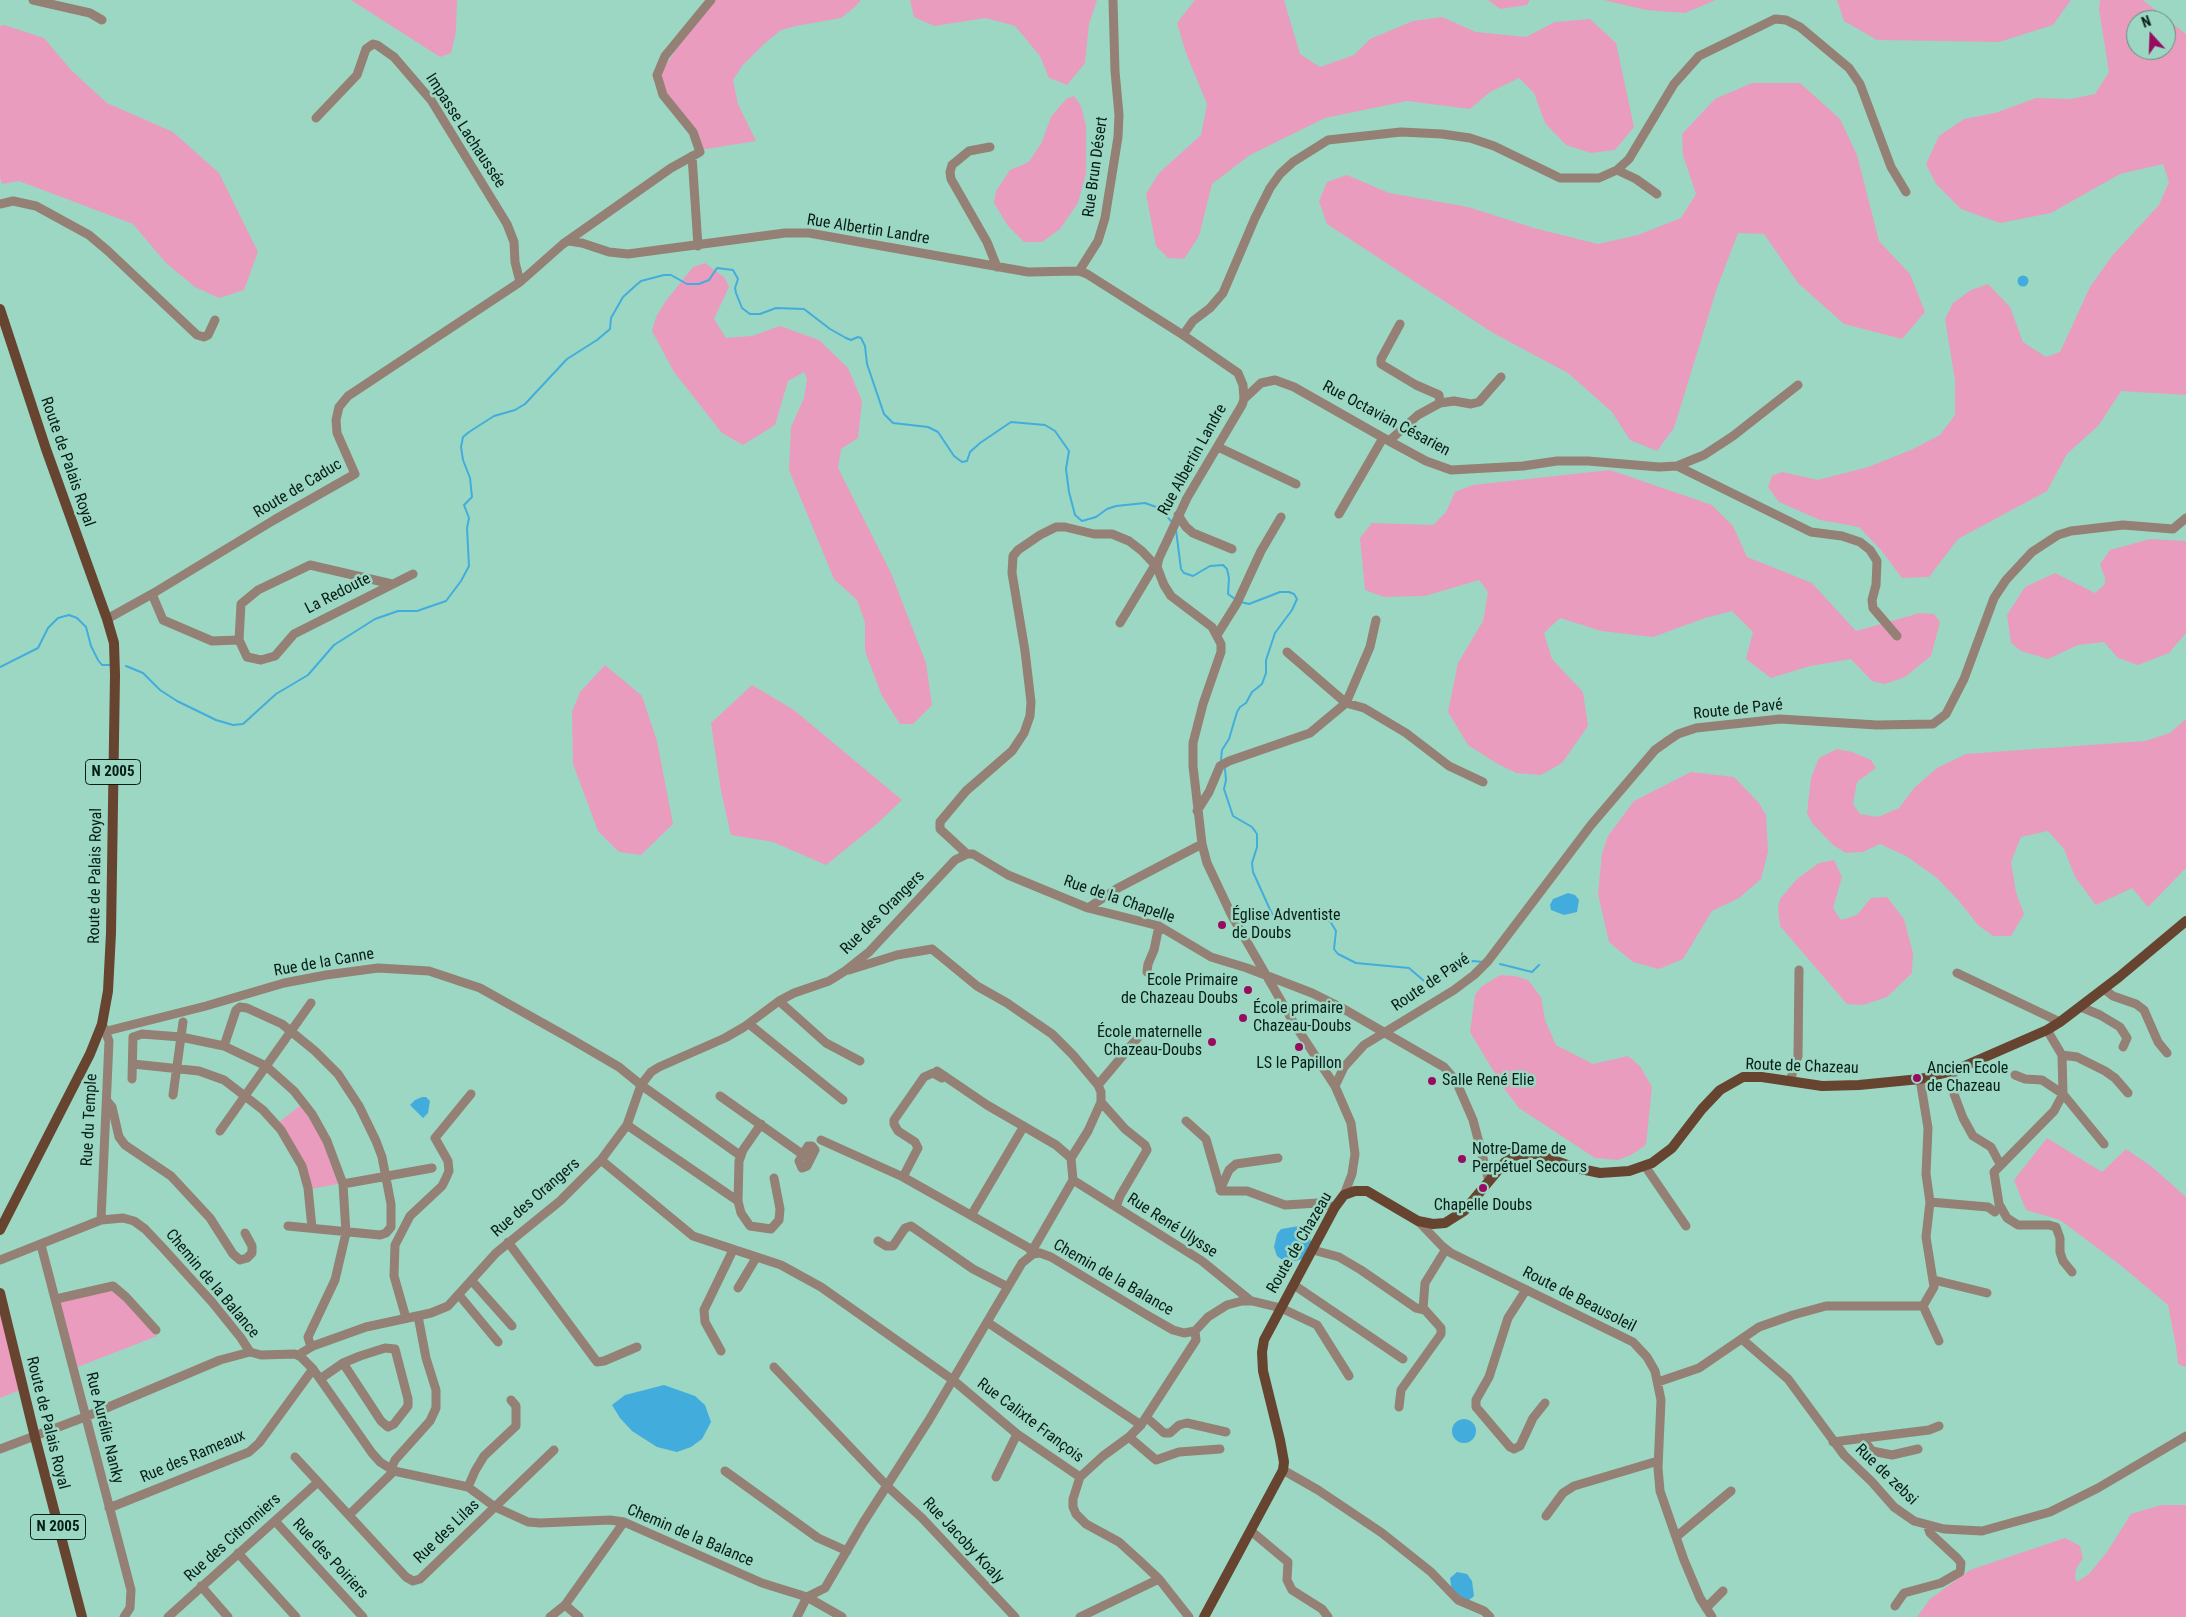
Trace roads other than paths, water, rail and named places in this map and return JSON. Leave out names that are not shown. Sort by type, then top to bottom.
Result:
[{"type":"main road","name":"Route de Palais Royal","points":[[0,308],[46,449],[107,619],[114,643],[115,675],[111,933],[104,1028],[0,1230]]},
{"type":"main road","name":"Route de Chazeau","points":[[1283,1470],[1283,1454],[1263,1371],[1262,1352],[1267,1332],[1335,1207],[1344,1195],[1355,1191],[1367,1191],[1418,1221],[1439,1224],[1454,1219],[1464,1211],[1504,1162],[1514,1156],[1525,1153],[1536,1154],[1576,1168],[1600,1173],[1629,1171],[1645,1166],[1666,1154],[1702,1109],[1731,1082],[1743,1077],[1750,1076],[1822,1086],[1920,1079],[1953,1072],[2047,1030],[2060,1022],[2104,989],[2186,921]]},
{"type":"main road","name":"Route de Palais Royal","points":[[0,1293],[82,1617]]},
{"type":"main road","points":[[1204,1617],[1214,1594],[1251,1531],[1283,1470]]},
{"type":"street","points":[[33,0],[90,13],[102,20]]},
{"type":"street","points":[[698,246],[692,156],[700,152],[699,144],[692,132],[662,95],[657,75],[665,56],[711,0]]},
{"type":"street","name":"Rue Brun Désert","points":[[1079,271],[1098,241],[1105,218],[1118,137],[1119,115],[1115,71],[1114,0]]},
{"type":"street","points":[[1183,335],[1193,321],[1210,308],[1223,292],[1270,188],[1280,174],[1293,162],[1328,140],[1401,132],[1442,134],[1470,138],[1494,146],[1560,178],[1599,178],[1617,170],[1629,159],[1674,84],[1699,56],[1775,19],[1786,20],[1800,27],[1849,68],[1860,84],[1891,167],[1906,192]]},
{"type":"street","name":"Impasse Lachaussée","points":[[316,118],[357,75],[366,49],[372,45],[377,45],[394,57],[431,100],[507,224],[514,242],[515,262],[520,282]]},
{"type":"street","points":[[990,146],[969,151],[952,165],[950,172],[951,179],[987,242],[997,266]]},
{"type":"street","name":"Route de Caduc","points":[[107,619],[355,474],[337,433],[336,420],[339,407],[348,396],[520,282],[563,244],[671,168],[692,156]]},
{"type":"street","points":[[1617,170],[1658,194]]},
{"type":"street","points":[[0,204],[13,201],[36,206],[89,236],[108,251],[143,286],[201,337],[208,335],[215,320]]},
{"type":"street","name":"Rue Albertin Landre","points":[[568,241],[582,243],[609,252],[628,254],[785,234],[820,234],[1033,273],[1079,271],[1087,274],[1183,335],[1238,373],[1242,382],[1244,399],[1187,498],[1156,566],[1120,623]]},
{"type":"street","points":[[1400,324],[1381,359],[1381,364],[1416,385],[1440,394],[1440,402]]},
{"type":"street","points":[[1339,514],[1386,440],[1418,415],[1440,402],[1476,404],[1485,397],[1501,377]]},
{"type":"street","name":"Rue Octavian Césarien","points":[[1244,399],[1261,383],[1275,380],[1294,387],[1426,461],[1450,470],[1523,466],[1557,461],[1588,461],[1659,468],[1677,466],[1704,455],[1733,436],[1798,385]]},
{"type":"street","points":[[1218,447],[1296,484]]},
{"type":"street","points":[[1677,466],[1811,532],[1842,536],[1860,542],[1870,550],[1877,561],[1876,585],[1872,600],[1873,608],[1897,636]]},
{"type":"street","points":[[1217,635],[1242,594],[1261,551],[1281,517]]},
{"type":"street","points":[[1177,518],[1193,533],[1232,549]]},
{"type":"street","name":"Route de Pavé","points":[[1335,1086],[1344,1066],[1352,1056],[1383,1033],[1474,976],[1488,961],[1626,783],[1656,750],[1678,734],[1711,725],[1780,719],[1877,725],[1933,724],[1946,714],[1964,679],[1994,598],[2006,580],[2032,552],[2044,543],[2071,531],[2122,525],[2173,529],[2186,518]]},
{"type":"street","name":"Rue de la Chapelle","points":[[1156,566],[1128,540],[1112,534],[1094,534],[1065,527],[1056,527],[1040,535],[1018,550],[1013,556],[1012,573],[1025,651],[1031,702],[1030,716],[1024,733],[1012,751],[966,791],[940,822],[940,829],[967,854],[973,854],[1008,875],[1088,908],[1159,926],[1182,938],[1202,953],[1286,982],[1318,996],[1444,1067],[1456,1081],[1473,1120],[1489,1181]]},
{"type":"street","name":"La Redoute","points":[[310,565],[332,568],[392,584],[294,634],[275,656],[261,660],[247,657],[239,640],[241,604],[258,590],[310,565]]},
{"type":"street","points":[[1156,566],[1164,586],[1171,596],[1202,619],[1217,635],[1221,644],[1221,652],[1203,704],[1193,743],[1197,811],[1202,844],[1207,863],[1232,916],[1266,976],[1335,1086],[1351,1123],[1356,1154],[1352,1174],[1344,1195]]},
{"type":"street","points":[[392,584],[413,574]]},
{"type":"street","points":[[152,594],[163,620],[212,641],[239,640]]},
{"type":"street","points":[[1197,811],[1209,792],[1220,766],[1228,761],[1310,733],[1346,703],[1370,647],[1376,620]]},
{"type":"street","points":[[1287,652],[1346,703],[1357,705],[1380,717],[1406,733],[1449,766],[1483,782]]},
{"type":"street","points":[[1088,908],[1118,888],[1202,844]]},
{"type":"street","name":"Rue des Orangers","points":[[298,1355],[311,1347],[366,1327],[442,1310],[459,1295],[485,1264],[508,1242],[560,1201],[601,1160],[627,1125],[645,1078],[659,1067],[725,1038],[749,1024],[779,1001],[794,993],[829,981],[845,971],[875,946],[955,860],[967,854]]},
{"type":"street","points":[[1147,972],[1159,926]]},
{"type":"street","points":[[845,971],[918,950],[935,950],[977,986],[1052,1034],[1073,1055],[1098,1085],[1101,1102],[1125,1129],[1145,1145],[1147,1150],[1120,1196],[1116,1207]]},
{"type":"street","name":"Rue de la Canne","points":[[104,1028],[206,1006],[284,983],[326,975],[378,968],[429,971],[480,988],[619,1067],[641,1086],[741,1156]]},
{"type":"street","points":[[1790,1081],[1797,1065],[1798,1056],[1799,970]]},
{"type":"street","points":[[1957,974],[2060,1022]]},
{"type":"street","points":[[2104,989],[2113,996],[2136,1004],[2144,1010],[2158,1042],[2167,1053]]},
{"type":"street","points":[[779,1001],[826,1043],[860,1061]]},
{"type":"street","points":[[220,1131],[311,1003]]},
{"type":"street","points":[[224,1046],[236,1010],[243,1006],[282,1024],[316,1051],[338,1074],[369,1123],[382,1157],[392,1219],[389,1230],[380,1236],[288,1226]]},
{"type":"street","points":[[2081,1007],[2100,1015],[2120,1027],[2127,1038],[2123,1047]]},
{"type":"street","points":[[173,1095],[182,1022]]},
{"type":"street","points":[[749,1024],[843,1100]]},
{"type":"street","name":"Rue du Temple","points":[[101,1220],[109,1041],[104,1028]]},
{"type":"street","points":[[2047,1030],[2062,1055],[2063,1094],[2054,1112],[1994,1172],[1999,1204],[2007,1218],[2018,1225],[2056,1226],[2060,1238],[2060,1252],[2063,1261],[2072,1272]]},
{"type":"street","points":[[132,1079],[134,1037],[136,1035],[180,1036],[224,1046],[266,1066],[294,1091],[312,1114],[328,1141],[343,1184],[346,1233],[335,1280],[308,1337],[311,1347]]},
{"type":"street","points":[[1098,1085],[1140,1035]]},
{"type":"street","points":[[2062,1055],[2077,1057],[2105,1071],[2116,1078],[2128,1093]]},
{"type":"street","points":[[132,1064],[199,1071],[224,1080],[246,1095],[263,1110],[281,1130],[297,1155],[308,1188],[312,1228]]},
{"type":"street","points":[[937,1071],[987,1105],[1056,1145],[1071,1158]]},
{"type":"street","points":[[1953,1072],[1954,1094],[1963,1118],[1973,1136],[1991,1147],[2000,1164]]},
{"type":"street","points":[[903,1177],[918,1148],[915,1142],[896,1127],[893,1122],[896,1115],[927,1075],[933,1073],[958,1090]]},
{"type":"street","points":[[2016,1075],[2025,1080],[2042,1080],[2063,1094],[2104,1144]]},
{"type":"street","points":[[1920,1079],[1928,1128],[1926,1174],[1930,1202],[1926,1237],[1934,1280],[1934,1287],[1923,1306]]},
{"type":"street","points":[[406,1318],[394,1276],[394,1245],[410,1216],[442,1186],[449,1171],[448,1161],[435,1138],[471,1094]]},
{"type":"street","points":[[720,1096],[802,1154]]},
{"type":"street","points":[[107,1101],[112,1107],[119,1137],[125,1145],[171,1176],[210,1218],[233,1254],[240,1260],[247,1258],[252,1253],[252,1246],[244,1233]]},
{"type":"street","points":[[821,1140],[903,1177],[972,1214],[1032,1252],[1073,1180],[1071,1158],[1088,1131],[1101,1102]]},
{"type":"street","points":[[1186,1121],[1206,1139],[1220,1190]]},
{"type":"street","points":[[761,1124],[741,1156],[738,1201],[741,1213],[747,1224],[769,1229],[774,1227],[781,1214],[774,1178]]},
{"type":"street","points":[[627,1125],[738,1201]]},
{"type":"street","points":[[972,1214],[1024,1126]]},
{"type":"street","points":[[1220,1190],[1229,1170],[1236,1164],[1278,1158]]},
{"type":"street","name":"Rue Calixte François","points":[[601,1160],[694,1236],[781,1265],[821,1287],[953,1380],[1017,1434],[1066,1470],[1080,1477],[1102,1456],[1129,1437],[1144,1421],[1196,1340],[1195,1331]]},
{"type":"street","points":[[1645,1166],[1686,1226]]},
{"type":"street","points":[[343,1184],[432,1168]]},
{"type":"street","name":"Rue René Ulysse","points":[[1073,1180],[1202,1261],[1252,1301]]},
{"type":"street","points":[[1220,1190],[1224,1192],[1247,1192],[1285,1205],[1318,1203],[1335,1207]]},
{"type":"street","points":[[1930,1202],[1988,1207],[1995,1212]]},
{"type":"street","name":"Chemin de la Balance","points":[[0,1260],[101,1220],[123,1218],[134,1221],[145,1229],[212,1302],[250,1352],[261,1355],[298,1355],[313,1369],[372,1454],[392,1470],[468,1487],[495,1507],[528,1522],[610,1520],[624,1522],[762,1583],[807,1597],[825,1588],[863,1523],[888,1487],[953,1380],[1022,1263],[1032,1252],[1051,1257],[1173,1330],[1184,1333],[1195,1331]]},
{"type":"street","name":"Route de Beausoleil","points":[[1418,1221],[1446,1249],[1633,1342],[1651,1364],[1658,1382],[1661,1400],[1658,1461],[1660,1491],[1676,1537],[1706,1608],[1712,1617]]},
{"type":"street","points":[[878,1241],[886,1246],[893,1246],[905,1228],[910,1226],[973,1269],[1008,1288]]},
{"type":"street","points":[[508,1242],[597,1362],[604,1361],[636,1347]]},
{"type":"street","name":"Rue Aurélie Nanky","points":[[41,1245],[132,1597],[130,1608],[124,1617]]},
{"type":"street","points":[[1423,1309],[1425,1283],[1446,1249]]},
{"type":"street","points":[[721,1351],[705,1322],[704,1310],[733,1250]]},
{"type":"street","points":[[1313,1250],[1339,1257],[1416,1308],[1423,1309],[1432,1316],[1442,1331],[1401,1390],[1398,1406]]},
{"type":"street","points":[[738,1288],[756,1258]]},
{"type":"street","points":[[1934,1280],[1988,1294]]},
{"type":"street","points":[[472,1281],[512,1326]]},
{"type":"street","points":[[1294,1284],[1403,1359]]},
{"type":"street","points":[[56,1299],[114,1286],[156,1330]]},
{"type":"street","points":[[1526,1290],[1508,1318],[1489,1377],[1476,1400],[1476,1407],[1510,1447],[1514,1448],[1520,1446],[1533,1418],[1546,1404]]},
{"type":"street","points":[[459,1295],[498,1342]]},
{"type":"street","points":[[1195,1331],[1208,1317],[1227,1305],[1252,1301],[1280,1308],[1317,1324],[1349,1376]]},
{"type":"street","points":[[1658,1382],[1699,1368],[1743,1340],[1759,1327],[1793,1315],[1826,1306],[1923,1306]]},
{"type":"street","points":[[1923,1306],[1939,1341]]},
{"type":"street","points":[[295,1457],[349,1515],[392,1470],[395,1460],[430,1421],[436,1408],[436,1390],[426,1358],[418,1316]]},
{"type":"street","points":[[987,1322],[1164,1433],[1187,1423],[1226,1432]]},
{"type":"street","name":"Rue de zebsi","points":[[1743,1340],[1788,1379],[1833,1442],[1894,1508],[1914,1522],[1944,1530],[1982,1531],[2050,1512],[2098,1488],[2186,1436]]},
{"type":"street","points":[[320,1379],[343,1363],[385,1348],[395,1350],[408,1399],[408,1406],[394,1424],[388,1427],[381,1421],[343,1363]]},
{"type":"street","points":[[0,1450],[85,1417],[220,1360],[250,1352]]},
{"type":"street","name":"Rue Jacoby Koaly","points":[[774,1367],[888,1487],[922,1518],[1015,1617]]},
{"type":"street","name":"Rue des Rameaux","points":[[109,1508],[249,1452],[260,1443],[313,1369]]},
{"type":"street","points":[[468,1487],[484,1456],[516,1426],[516,1406],[511,1400]]},
{"type":"street","points":[[1833,1442],[1929,1430],[1939,1426]]},
{"type":"street","points":[[996,1477],[1017,1434]]},
{"type":"street","points":[[1129,1437],[1156,1460],[1184,1451],[1220,1449]]},
{"type":"street","points":[[1862,1438],[1872,1450],[1892,1455],[1918,1449]]},
{"type":"street","name":"Rue des Lilas","points":[[349,1515],[406,1577],[413,1580],[420,1579],[554,1450]]},
{"type":"street","points":[[1546,1516],[1563,1493],[1574,1486],[1658,1461]]},
{"type":"street","points":[[1283,1470],[1318,1490],[1382,1533],[1431,1572],[1458,1600],[1484,1612],[1490,1617]]},
{"type":"street","points":[[725,1472],[818,1538],[847,1551]]},
{"type":"street","points":[[1080,1477],[1073,1499],[1073,1507],[1076,1514],[1086,1524],[1119,1542],[1159,1579],[1189,1617]]},
{"type":"street","name":"Rue des Citronniers","points":[[168,1617],[318,1482]]},
{"type":"street","points":[[1676,1537],[1732,1491]]},
{"type":"street","name":"Rue des Poiriers","points":[[275,1521],[363,1617]]},
{"type":"street","points":[[550,1617],[565,1604],[624,1522]]},
{"type":"street","points":[[1895,1606],[1904,1593],[1942,1583],[1960,1572],[1961,1563],[1958,1558],[1930,1533],[1927,1525]]},
{"type":"street","points":[[1251,1531],[1288,1562],[1287,1580],[1292,1590],[1322,1609],[1328,1617]]},
{"type":"street","points":[[238,1553],[296,1617]]},
{"type":"street","points":[[1080,1617],[1159,1579]]},
{"type":"street","points":[[202,1586],[228,1617]]},
{"type":"street","points":[[1706,1608],[1723,1591]]},
{"type":"street","points":[[797,1617],[807,1597],[842,1617]]},
{"type":"street","points":[[565,1604],[579,1617]]},
{"type":"water","points":[[2021,276],[2025,276],[2028,281],[2027,285],[2021,286],[2018,283],[2018,279]]},
{"type":"water","points":[[1568,893],[1575,895],[1579,900],[1577,912],[1564,915],[1551,910],[1550,905],[1553,899]]},
{"type":"water","points":[[422,1097],[426,1097],[430,1101],[428,1113],[423,1118],[410,1105]]},
{"type":"water","points":[[1299,1226],[1309,1233],[1312,1246],[1302,1259],[1292,1262],[1281,1259],[1277,1256],[1274,1247],[1277,1234],[1281,1229]]},
{"type":"water","points":[[664,1385],[695,1396],[705,1405],[711,1422],[702,1439],[691,1447],[677,1452],[657,1447],[632,1431],[620,1418],[612,1405],[625,1395]]},
{"type":"water","points":[[1464,1419],[1469,1420],[1475,1426],[1475,1436],[1469,1442],[1464,1443],[1459,1442],[1453,1436],[1452,1431],[1453,1426],[1459,1420]]},
{"type":"water","points":[[1457,1572],[1467,1574],[1472,1581],[1474,1596],[1468,1601],[1452,1592],[1450,1578]]},
{"type":"waterway","points":[[126,666],[143,673],[160,690],[177,701],[216,720],[233,725],[243,724],[276,694],[308,675],[334,645],[375,619],[398,611],[417,611],[446,601],[461,581],[469,566],[467,528],[469,518],[464,505],[472,497],[470,478],[463,460],[461,447],[463,437],[494,416],[515,410],[525,404],[567,359],[597,340],[610,329],[611,318],[623,297],[641,281],[664,275],[671,275],[687,284],[699,284],[709,280],[717,268],[733,270],[738,279],[735,288],[736,293],[742,308],[750,314],[760,314],[776,308],[804,309],[830,329],[846,338],[851,340],[858,337],[861,338],[865,346],[867,364],[884,414],[893,423],[928,427],[938,432],[954,456],[962,462],[967,461],[970,452],[980,443],[1011,422],[1045,425],[1055,431],[1069,451],[1066,469],[1069,492],[1075,515],[1082,521],[1096,517],[1107,509],[1116,506],[1145,503],[1159,508],[1172,522]]},
{"type":"waterway","points":[[1176,530],[1181,569],[1184,573],[1193,576],[1210,566],[1223,565],[1227,569],[1229,578],[1228,594],[1235,599]]},
{"type":"waterway","points":[[1221,760],[1222,750],[1229,739],[1237,712],[1246,703],[1252,692],[1262,684],[1266,673],[1266,660],[1275,633],[1292,610],[1297,599],[1294,594],[1280,592],[1249,604],[1241,602]]},
{"type":"waterway","points":[[0,667],[38,648],[48,628],[58,618],[69,615],[77,618],[86,627],[91,646],[102,665],[110,665]]},
{"type":"waterway","points":[[1225,769],[1226,780],[1224,789],[1233,816],[1252,827],[1257,834],[1257,847],[1252,863],[1253,872],[1272,914],[1283,919],[1330,921],[1336,931],[1334,949],[1338,954],[1356,963],[1409,968],[1424,981],[1431,982],[1462,964],[1473,961],[1483,962]]},
{"type":"waterway","points":[[1500,964],[1532,972],[1539,965]]},
{"type":"place","name":"Église Adventiste de Doubs","points":[[1222,925]]},
{"type":"place","name":"Ecole Primaire de Chazeau Doubs","points":[[1248,990]]},
{"type":"place","name":"École primaire Chazeau-Doubs","points":[[1243,1018]]},
{"type":"place","name":"École maternelle Chazeau-Doubs","points":[[1212,1042]]},
{"type":"place","name":"LS le Papillon","points":[[1299,1047]]},
{"type":"place","name":"Ancien Ecole de Chazeau","points":[[1917,1078]]},
{"type":"place","name":"Salle René Elie","points":[[1432,1081]]},
{"type":"place","name":"Notre-Dame de Perpétuel Secours","points":[[1462,1159]]},
{"type":"place","name":"Chapelle Doubs","points":[[1483,1188]]}]
